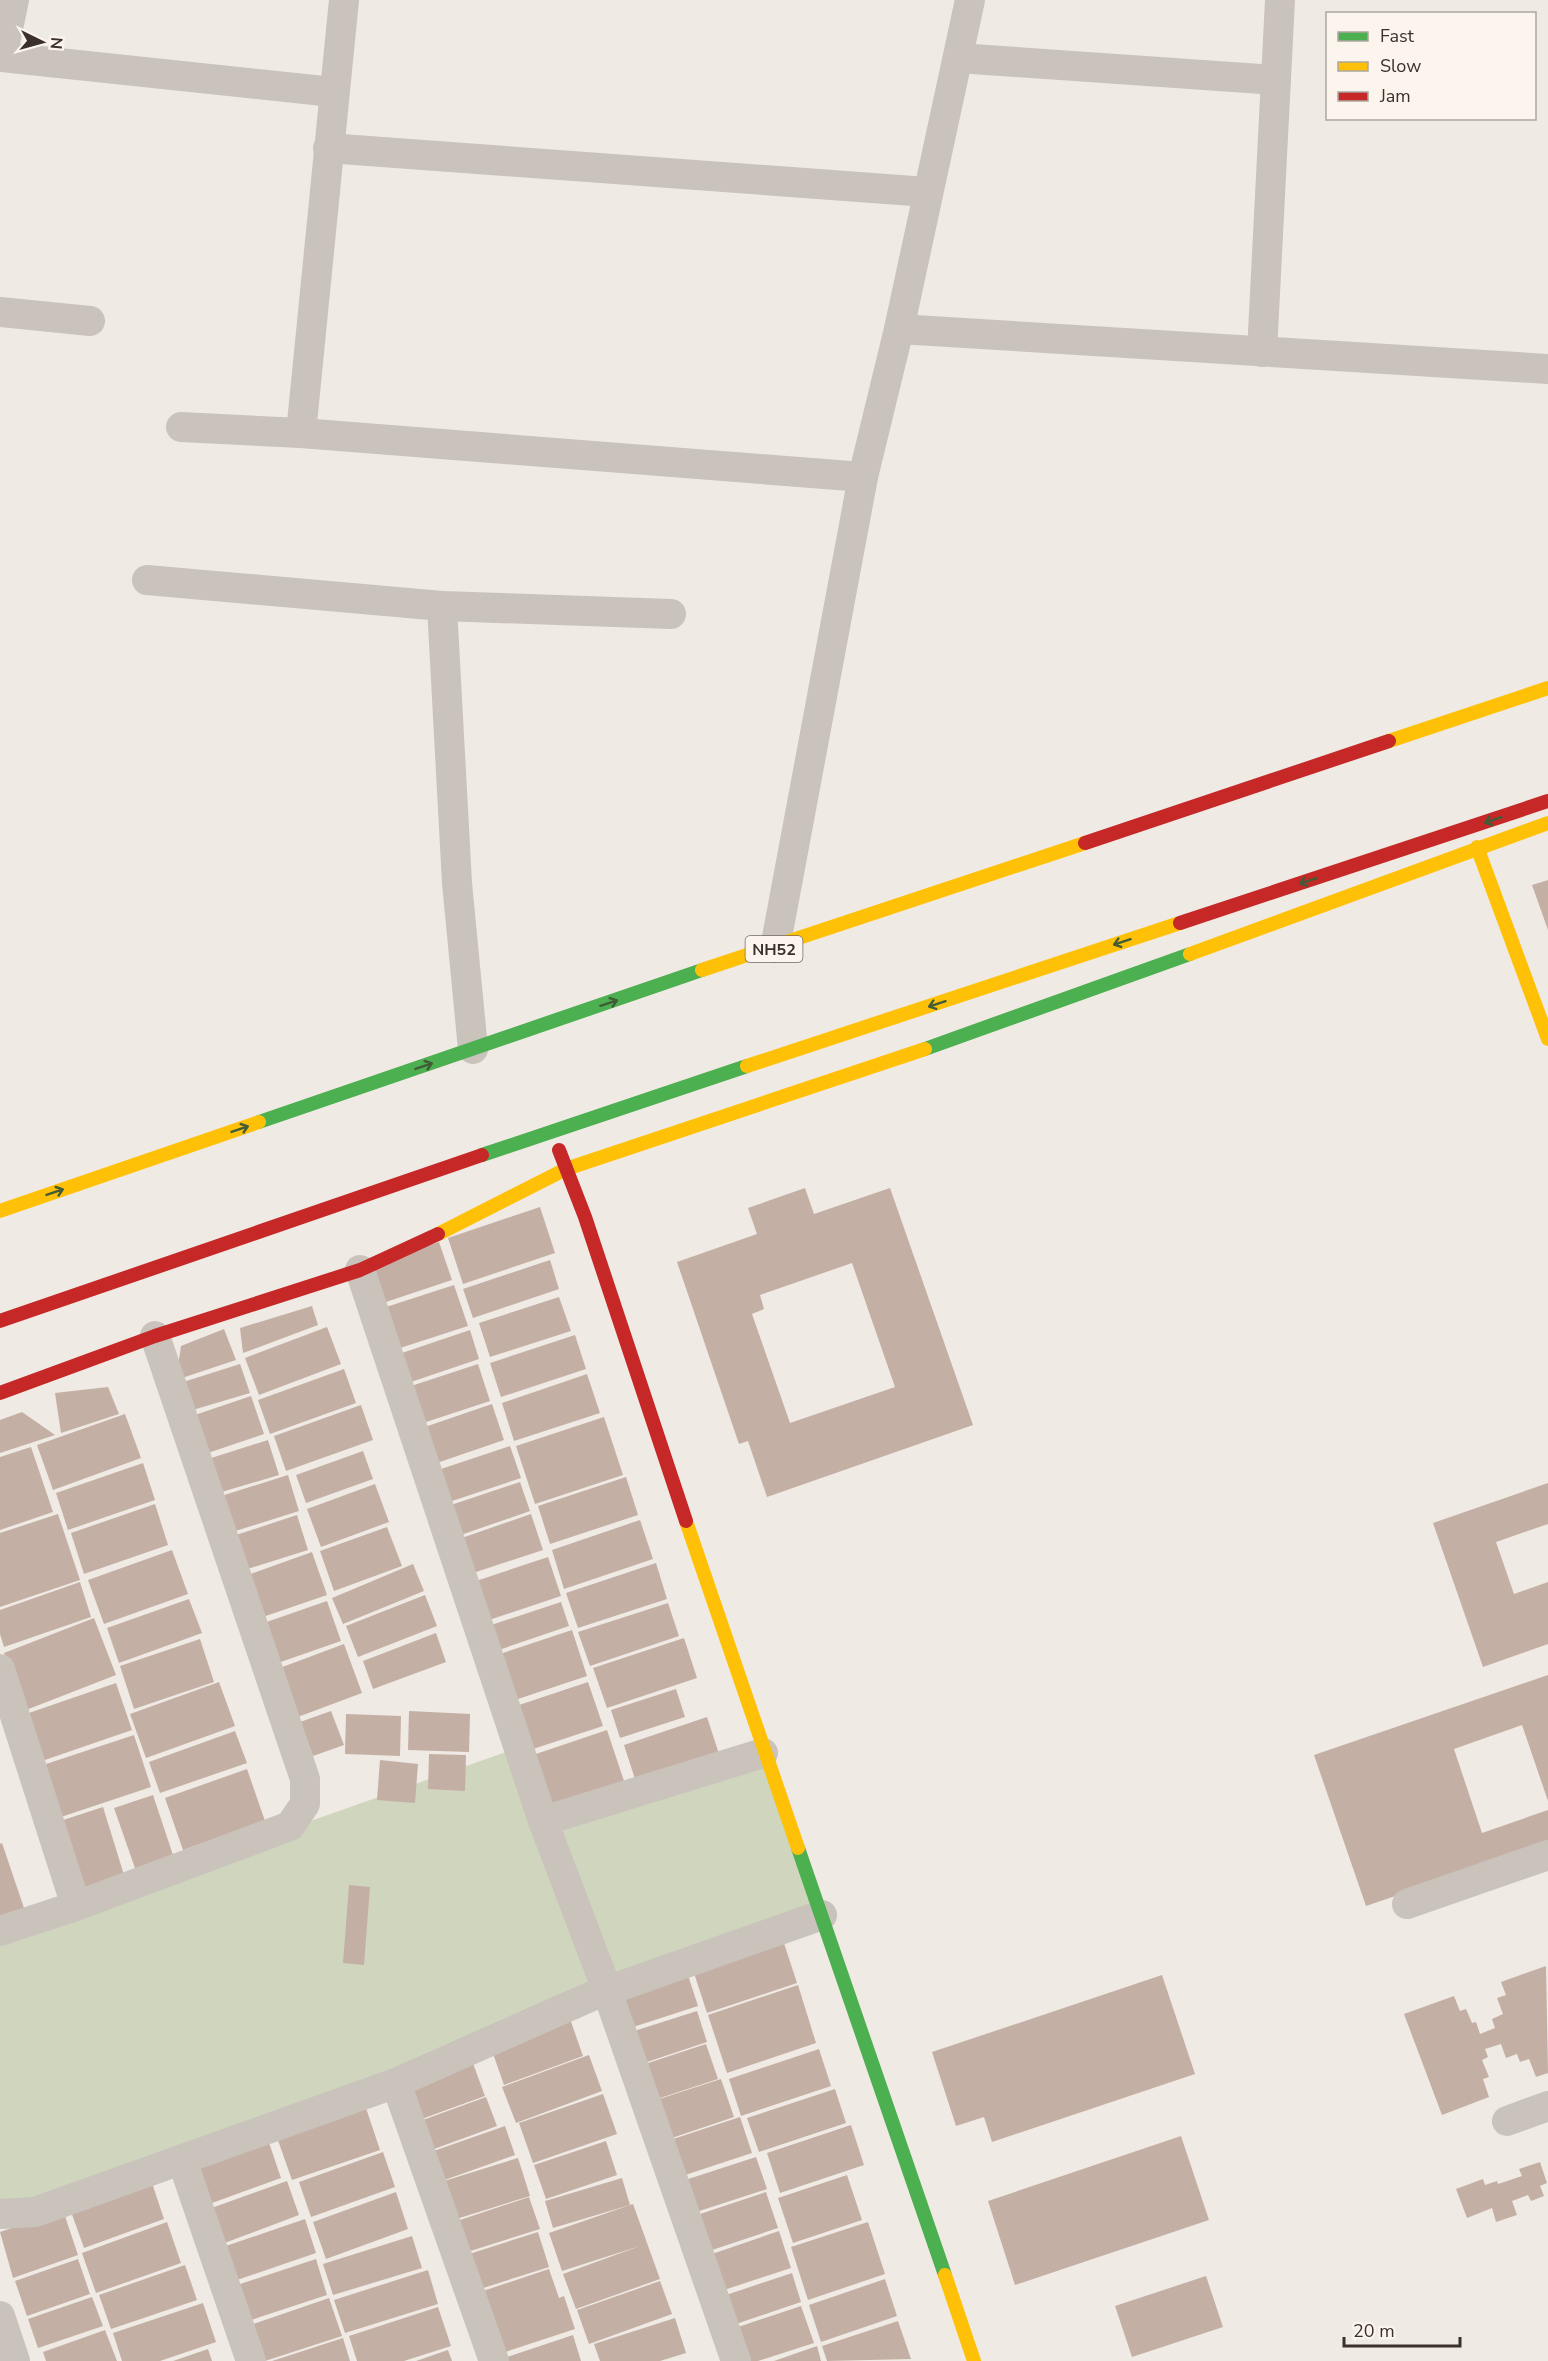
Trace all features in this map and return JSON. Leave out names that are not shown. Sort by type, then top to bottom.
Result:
[{"type":"main road","name":"NH52","points":[[0,1211],[473,1049],[1548,688]]},
{"type":"main road","points":[[0,1321],[552,1131],[1548,801]]},
{"type":"main road","points":[[0,1393],[155,1336],[360,1270],[422,1242],[566,1169],[1017,1018],[1477,847],[1548,823]]},
{"type":"main road","points":[[1477,847],[1548,1039]]},
{"type":"main road","points":[[552,1131],[763,1752],[822,1915],[974,2361]]},
{"type":"street","points":[[14,0],[1,56],[333,92]]},
{"type":"street","points":[[301,433],[333,92],[344,0]]},
{"type":"street","points":[[775,948],[863,477],[900,329],[927,192],[970,0]]},
{"type":"street","points":[[1262,352],[1281,0]]},
{"type":"street","points":[[958,58],[1276,80]]},
{"type":"street","points":[[328,148],[927,192]]},
{"type":"street","points":[[0,312],[90,321]]},
{"type":"street","points":[[900,329],[1548,369]]},
{"type":"street","points":[[181,427],[301,433],[863,477]]},
{"type":"street","points":[[147,580],[442,606],[671,614]]},
{"type":"street","points":[[442,606],[457,883],[473,1049]]},
{"type":"street","points":[[360,1270],[543,1821],[607,1991],[736,2361]]},
{"type":"street","points":[[0,1931],[76,1906],[290,1826],[305,1804],[305,1779],[155,1336]]},
{"type":"street","points":[[0,1669],[76,1906]]},
{"type":"street","points":[[543,1821],[763,1752]]},
{"type":"street","points":[[1407,1904],[1548,1855]]},
{"type":"street","points":[[0,2214],[35,2212],[396,2083],[607,1991],[822,1915]]},
{"type":"street","points":[[396,2083],[494,2361]]},
{"type":"street","points":[[1507,2121],[1548,2106]]},
{"type":"street","points":[[182,2160],[251,2361]]},
{"type":"street","points":[[0,2316],[15,2361]]},
{"type":"green space","points":[[520,1747],[543,1820],[763,1753],[822,1915],[402,2076],[0,2212],[0,1931]]},
{"type":"building","points":[[1548,880],[1548,930],[1532,885]]},
{"type":"building","points":[[805,1188],[814,1214],[890,1188],[973,1425],[767,1497],[748,1441],[739,1444],[677,1262],[757,1234],[748,1208]],"holes":[[[852,1263],[895,1387],[790,1423],[752,1314],[764,1309],[760,1295]]]},
{"type":"building","points":[[540,1207],[555,1253],[463,1284],[448,1238]]},
{"type":"building","points":[[439,1242],[452,1280],[380,1304],[367,1266]]},
{"type":"building","points":[[550,1260],[559,1289],[473,1318],[463,1289]]},
{"type":"building","points":[[454,1285],[468,1326],[397,1349],[383,1308]]},
{"type":"building","points":[[559,1297],[571,1331],[490,1357],[479,1323]]},
{"type":"building","points":[[312,1306],[318,1325],[243,1353],[240,1328]]},
{"type":"building","points":[[327,1327],[341,1364],[259,1395],[245,1358]]},
{"type":"building","points":[[224,1329],[236,1360],[176,1380],[181,1346]]},
{"type":"building","points":[[470,1330],[479,1359],[405,1384],[396,1355]]},
{"type":"building","points":[[575,1335],[586,1369],[501,1397],[490,1363]]},
{"type":"building","points":[[240,1364],[250,1393],[186,1412],[177,1384]]},
{"type":"building","points":[[478,1364],[490,1401],[414,1426],[402,1389]]},
{"type":"building","points":[[344,1369],[356,1403],[270,1434],[258,1400]]},
{"type":"building","points":[[587,1374],[600,1413],[514,1441],[502,1403]]},
{"type":"building","points":[[108,1387],[119,1414],[61,1433],[55,1393]]},
{"type":"building","points":[[251,1396],[264,1434],[202,1455],[189,1417]]},
{"type":"building","points":[[492,1404],[504,1440],[428,1466],[416,1430]]},
{"type":"building","points":[[361,1405],[373,1440],[286,1471],[274,1436]]},
{"type":"building","points":[[22,1412],[55,1435],[0,1453],[0,1420]]},
{"type":"building","points":[[125,1414],[141,1458],[53,1490],[37,1445]]},
{"type":"building","points":[[604,1417],[623,1475],[535,1504],[516,1446]]},
{"type":"building","points":[[268,1440],[279,1475],[215,1494],[205,1460]]},
{"type":"building","points":[[510,1446],[521,1478],[446,1503],[435,1471]]},
{"type":"building","points":[[31,1447],[53,1512],[0,1530],[0,1457]]},
{"type":"building","points":[[363,1451],[373,1479],[306,1503],[296,1475]]},
{"type":"building","points":[[143,1463],[155,1500],[68,1530],[56,1493]]},
{"type":"building","points":[[288,1475],[299,1511],[226,1534],[215,1498]]},
{"type":"building","points":[[626,1477],[638,1515],[550,1544],[538,1506]]},
{"type":"building","points":[[520,1482],[530,1511],[455,1537],[445,1507]]},
{"type":"building","points":[[1548,1483],[1548,1524],[1496,1542],[1514,1594],[1548,1582],[1548,1644],[1483,1667],[1433,1523]]},
{"type":"building","points":[[375,1484],[389,1522],[321,1547],[307,1509]]},
{"type":"building","points":[[155,1504],[168,1545],[84,1574],[71,1533]]},
{"type":"building","points":[[58,1514],[80,1580],[0,1607],[0,1533]]},
{"type":"building","points":[[531,1514],[543,1550],[464,1576],[453,1541]]},
{"type":"building","points":[[297,1515],[308,1550],[238,1572],[227,1538]]},
{"type":"building","points":[[640,1520],[653,1559],[564,1589],[552,1550]]},
{"type":"building","points":[[387,1527],[402,1566],[334,1591],[320,1551]]},
{"type":"building","points":[[172,1550],[188,1594],[104,1624],[88,1580]]},
{"type":"building","points":[[312,1552],[327,1595],[257,1619],[242,1577]]},
{"type":"building","points":[[548,1557],[561,1596],[483,1622],[470,1583]]},
{"type":"building","points":[[656,1563],[667,1599],[578,1628],[566,1593]]},
{"type":"building","points":[[413,1564],[424,1591],[343,1624],[332,1598]]},
{"type":"building","points":[[80,1582],[91,1617],[4,1647],[0,1634],[0,1610]]},
{"type":"building","points":[[425,1595],[437,1626],[358,1657],[346,1626]]},
{"type":"building","points":[[189,1599],[202,1633],[119,1663],[107,1628]]},
{"type":"building","points":[[327,1601],[341,1641],[272,1665],[258,1625]]},
{"type":"building","points":[[561,1602],[569,1626],[493,1652],[485,1627]]},
{"type":"building","points":[[668,1603],[679,1636],[590,1666],[578,1632]]},
{"type":"building","points":[[94,1618],[116,1675],[26,1710],[4,1653]]},
{"type":"building","points":[[572,1630],[587,1676],[515,1700],[500,1654]]},
{"type":"building","points":[[436,1633],[446,1662],[373,1689],[363,1661]]},
{"type":"building","points":[[684,1638],[697,1678],[607,1708],[593,1668]]},
{"type":"building","points":[[200,1639],[214,1682],[134,1709],[120,1666]]},
{"type":"building","points":[[344,1644],[362,1693],[295,1718],[277,1669]]},
{"type":"building","points":[[1548,1675],[1548,1801],[1522,1725],[1454,1749],[1482,1833],[1548,1810],[1548,1844],[1366,1906],[1314,1755]]},
{"type":"building","points":[[219,1682],[235,1726],[146,1758],[130,1714]]},
{"type":"building","points":[[588,1682],[603,1726],[530,1750],[516,1706]]},
{"type":"building","points":[[116,1683],[132,1730],[39,1762],[23,1715]]},
{"type":"building","points":[[676,1689],[685,1717],[620,1738],[611,1710]]},
{"type":"building","points":[[331,1711],[344,1745],[313,1756],[300,1722]]},
{"type":"building","points":[[409,1711],[470,1714],[469,1752],[408,1750]]},
{"type":"building","points":[[346,1714],[401,1716],[400,1756],[345,1754]]},
{"type":"building","points":[[707,1717],[719,1754],[636,1782],[624,1745]]},
{"type":"building","points":[[607,1730],[625,1784],[545,1810],[527,1757]]},
{"type":"building","points":[[235,1731],[247,1763],[160,1793],[149,1762]]},
{"type":"building","points":[[134,1735],[151,1787],[55,1819],[37,1767]]},
{"type":"building","points":[[429,1754],[466,1755],[465,1791],[428,1789]]},
{"type":"building","points":[[380,1760],[418,1764],[415,1803],[377,1800]]},
{"type":"building","points":[[247,1769],[265,1821],[183,1850],[165,1798]]},
{"type":"building","points":[[153,1795],[174,1858],[136,1871],[114,1808]]},
{"type":"building","points":[[103,1807],[124,1875],[78,1890],[57,1822]]},
{"type":"building","points":[[2,1843],[25,1911],[0,1920],[0,1844]]},
{"type":"building","points":[[349,1885],[370,1887],[364,1965],[343,1963]]},
{"type":"building","points":[[782,1937],[797,1983],[707,2013],[692,1967]]},
{"type":"building","points":[[1546,1966],[1548,2073],[1536,2077],[1529,2059],[1520,2062],[1517,2054],[1506,2058],[1501,2044],[1485,2049],[1488,2057],[1482,2060],[1489,2077],[1483,2079],[1489,2097],[1442,2115],[1404,2014],[1454,1996],[1460,2011],[1466,2009],[1472,2023],[1476,2022],[1480,2034],[1495,2028],[1492,2019],[1503,2014],[1497,1998],[1506,1995],[1501,1982]]},
{"type":"building","points":[[686,1969],[698,2006],[624,2030],[612,1993]]},
{"type":"building","points":[[1162,1975],[1195,2074],[992,2142],[984,2117],[956,2126],[932,2052]]},
{"type":"building","points":[[798,1985],[816,2043],[727,2073],[708,2015]]},
{"type":"building","points":[[697,2011],[707,2042],[638,2065],[628,2033]]},
{"type":"building","points":[[569,2016],[583,2056],[504,2085],[490,2045]]},
{"type":"building","points":[[706,2044],[718,2079],[651,2101],[639,2066]]},
{"type":"building","points":[[819,2049],[831,2086],[741,2116],[729,2079]]},
{"type":"building","points":[[589,2055],[602,2091],[516,2123],[502,2087]]},
{"type":"building","points":[[471,2058],[485,2096],[416,2121],[402,2083]]},
{"type":"building","points":[[721,2079],[734,2117],[663,2141],[650,2102]]},
{"type":"building","points":[[835,2089],[846,2123],[759,2152],[747,2118]]},
{"type":"building","points":[[603,2094],[617,2134],[533,2163],[519,2123]]},
{"type":"building","points":[[486,2097],[497,2126],[423,2153],[412,2124]]},
{"type":"building","points":[[363,2099],[380,2150],[292,2180],[274,2129]]},
{"type":"building","points":[[740,2117],[752,2153],[676,2178],[664,2142]]},
{"type":"building","points":[[851,2125],[864,2165],[780,2193],[767,2153]]},
{"type":"building","points":[[505,2126],[515,2155],[439,2182],[428,2153]]},
{"type":"building","points":[[265,2131],[281,2178],[201,2207],[184,2160]]},
{"type":"building","points":[[1181,2136],[1209,2220],[1015,2285],[988,2201]]},
{"type":"building","points":[[606,2141],[617,2175],[546,2199],[534,2165]]},
{"type":"building","points":[[383,2152],[395,2187],[311,2217],[299,2182]]},
{"type":"building","points":[[756,2157],[767,2189],[687,2215],[676,2183]]},
{"type":"building","points":[[518,2158],[530,2196],[453,2220],[441,2182]]},
{"type":"building","points":[[1540,2162],[1547,2183],[1540,2186],[1544,2196],[1531,2201],[1528,2195],[1512,2201],[1517,2215],[1496,2222],[1492,2208],[1467,2218],[1456,2189],[1483,2179],[1485,2185],[1497,2181],[1498,2184],[1522,2176],[1519,2169]]},
{"type":"building","points":[[847,2175],[862,2220],[793,2243],[778,2198]]},
{"type":"building","points":[[150,2177],[164,2219],[84,2248],[69,2206]]},
{"type":"building","points":[[622,2178],[630,2205],[553,2228],[545,2201]]},
{"type":"building","points":[[287,2181],[299,2215],[219,2245],[206,2210]]},
{"type":"building","points":[[396,2192],[408,2229],[326,2259],[313,2222]]},
{"type":"building","points":[[766,2192],[778,2228],[706,2252],[694,2216]]},
{"type":"building","points":[[529,2197],[540,2229],[464,2253],[454,2222]]},
{"type":"building","points":[[633,2204],[660,2279],[576,2309],[563,2274],[640,2246],[562,2271],[549,2233]]},
{"type":"building","points":[[63,2210],[78,2255],[13,2278],[0,2232]]},
{"type":"building","points":[[305,2219],[316,2253],[234,2281],[223,2247]]},
{"type":"building","points":[[167,2222],[181,2263],[96,2293],[82,2253]]},
{"type":"building","points":[[868,2222],[885,2274],[808,2300],[791,2247]]},
{"type":"building","points":[[779,2231],[791,2268],[721,2291],[709,2255]]},
{"type":"building","points":[[538,2232],[549,2267],[477,2290],[466,2255]]},
{"type":"building","points":[[412,2236],[422,2268],[333,2295],[323,2264]]},
{"type":"building","points":[[78,2259],[90,2294],[27,2316],[15,2281]]},
{"type":"building","points":[[316,2259],[327,2295],[245,2322],[234,2286]]},
{"type":"building","points":[[185,2265],[197,2300],[111,2329],[99,2295]]},
{"type":"building","points":[[549,2269],[559,2298],[564,2296],[575,2329],[499,2354],[480,2292]]},
{"type":"building","points":[[428,2270],[438,2304],[345,2333],[334,2300]]},
{"type":"building","points":[[792,2273],[801,2302],[733,2325],[723,2296]]},
{"type":"building","points":[[1206,2276],[1223,2327],[1132,2357],[1115,2306]]},
{"type":"building","points":[[885,2279],[897,2316],[821,2342],[809,2305]]},
{"type":"building","points":[[660,2281],[672,2314],[589,2344],[577,2310]]},
{"type":"building","points":[[92,2297],[103,2326],[38,2348],[28,2319]]},
{"type":"building","points":[[329,2298],[342,2336],[265,2361],[253,2324]]},
{"type":"building","points":[[203,2303],[216,2342],[160,2361],[122,2361],[113,2333]]},
{"type":"building","points":[[801,2306],[814,2343],[758,2361],[742,2361],[732,2329]]},
{"type":"building","points":[[438,2307],[451,2346],[404,2361],[357,2361],[349,2336]]},
{"type":"building","points":[[675,2318],[686,2353],[660,2361],[600,2361],[594,2344]]},
{"type":"building","points":[[898,2321],[911,2359],[827,2361],[822,2346]]},
{"type":"building","points":[[105,2330],[117,2361],[46,2361],[43,2352]]},
{"type":"building","points":[[573,2335],[581,2361],[501,2361],[501,2359]]},
{"type":"building","points":[[343,2338],[350,2361],[272,2361]]},
{"type":"building","points":[[817,2346],[821,2361],[774,2361]]},
{"type":"building","points":[[208,2349],[212,2361],[173,2361]]},
{"type":"building","points":[[448,2350],[452,2361],[416,2361]]},
{"type":"traffic: fast","points":[[925,1049],[1190,954]]},
{"type":"traffic: fast","points":[[259,1122],[702,970]]},
{"type":"traffic: fast","points":[[482,1155],[747,1066]]},
{"type":"traffic: fast","points":[[798,1848],[945,2275]]},
{"type":"traffic: slow","points":[[1389,741],[1548,688]]},
{"type":"traffic: slow","points":[[1190,954],[1548,823]]},
{"type":"traffic: slow","points":[[702,970],[1085,843]]},
{"type":"traffic: slow","points":[[1477,847],[1548,1039]]},
{"type":"traffic: slow","points":[[747,1066],[1180,923]]},
{"type":"traffic: slow","points":[[438,1234],[566,1169],[925,1049]]},
{"type":"traffic: slow","points":[[0,1211],[259,1122]]},
{"type":"traffic: slow","points":[[686,1521],[798,1848]]},
{"type":"traffic: slow","points":[[945,2275],[974,2361]]},
{"type":"traffic: jam","points":[[1085,843],[1389,741]]},
{"type":"traffic: jam","points":[[1180,923],[1548,801]]},
{"type":"traffic: jam","points":[[559,1150],[585,1217],[686,1521]]},
{"type":"traffic: jam","points":[[0,1321],[482,1155]]},
{"type":"traffic: jam","points":[[0,1393],[155,1336],[360,1270],[438,1234]]}]
